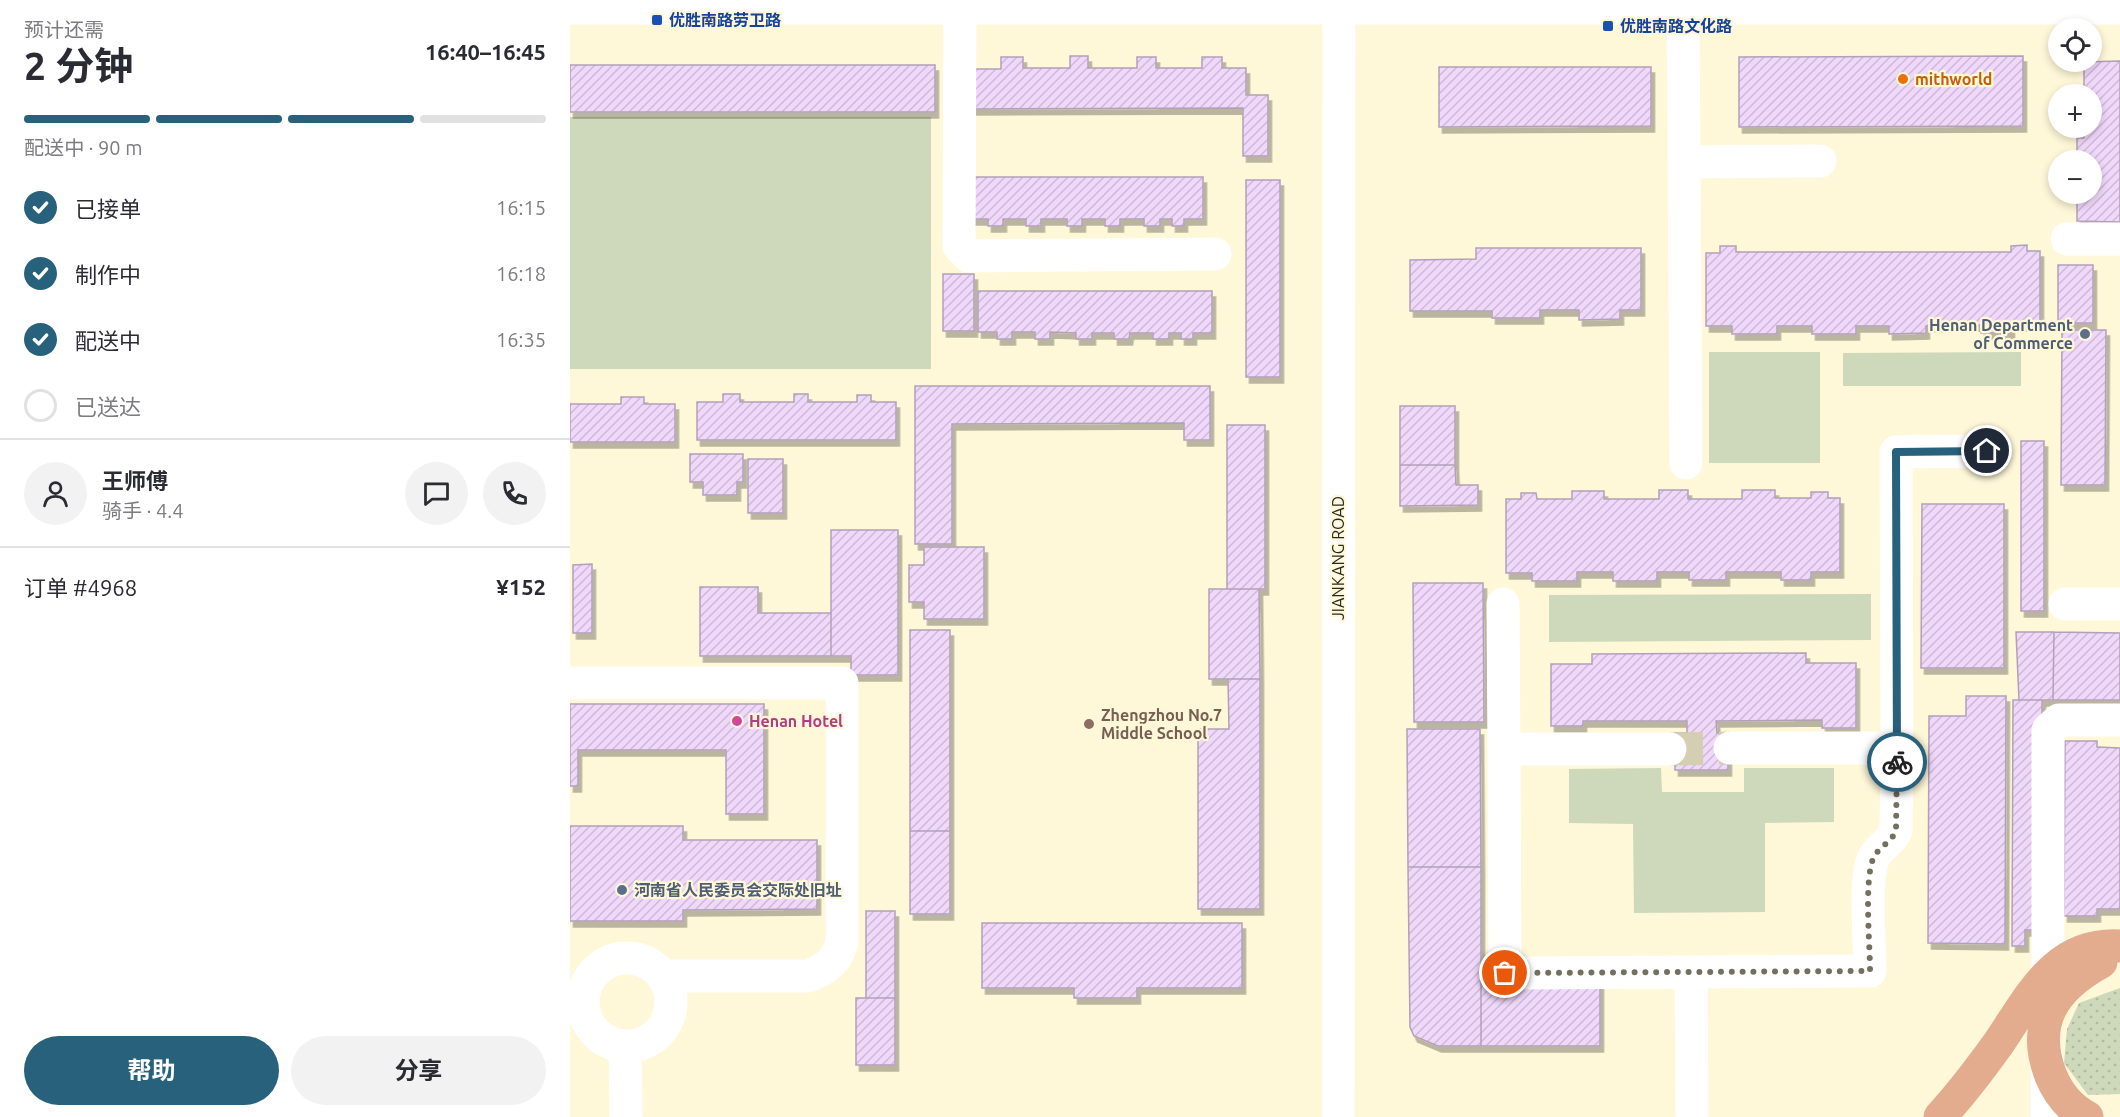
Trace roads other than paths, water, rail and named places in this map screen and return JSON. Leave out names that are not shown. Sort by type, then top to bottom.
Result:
[{"type":"main road","points":[[1940,1117],[1996,1046],[2042,978],[2057,965],[2077,954],[2120,946]]},
{"type":"main road","points":[[2087,1117],[2058,1092],[2047,1065],[2041,1036],[2047,1016],[2067,985],[2091,968],[2120,953]]},
{"type":"street","points":[[570,8],[960,9],[1338,4],[1683,9],[1928,4],[2120,8]]},
{"type":"street","name":"JIANKANG ROAD","points":[[1338,4],[1338,1117]]},
{"type":"street","points":[[960,9],[959,246],[969,255],[1215,254]]},
{"type":"street","points":[[1683,9],[1686,463]]},
{"type":"street","points":[[1684,162],[1820,161]]},
{"type":"street","points":[[2067,239],[2120,239]]},
{"type":"street","points":[[1503,604],[1505,973],[1870,971],[1869,872],[1878,850],[1892,841],[1896,831],[1896,452],[1987,451]]},
{"type":"street","points":[[2065,604],[2120,604]]},
{"type":"street","points":[[570,683],[842,683],[842,943],[838,956],[826,969],[808,976],[663,976]]},
{"type":"street","points":[[2047,1117],[2048,730],[2059,720],[2120,720]]},
{"type":"street","points":[[1730,748],[1897,748]]},
{"type":"street","points":[[1503,749],[1670,749]]},
{"type":"street","points":[[623,957],[649,963],[663,976],[671,995],[667,1023],[645,1042],[626,1046],[616,1045],[603,1039],[591,1029],[584,1017],[580,976],[610,960],[623,957]]},
{"type":"street","points":[[1691,972],[1692,1117]]},
{"type":"street","points":[[626,1046],[626,1117]]},
{"type":"tunnel","points":[[1670,749],[1730,748]]},
{"type":"place","name":"优胜南路劳卫路","points":[[657,20]]},
{"type":"place","name":"优胜南路文化路","points":[[1608,26]]},
{"type":"place","name":"mithworld","points":[[1903,79]]},
{"type":"place","name":"Henan Department of Commerce","points":[[2085,334]]},
{"type":"place","name":"Henan Hotel","points":[[737,721]]},
{"type":"place","name":"Zhengzhou No.7 Middle School","points":[[1089,724]]},
{"type":"place","name":"河南省人民委员会交际处旧址","points":[[622,890]]}]
